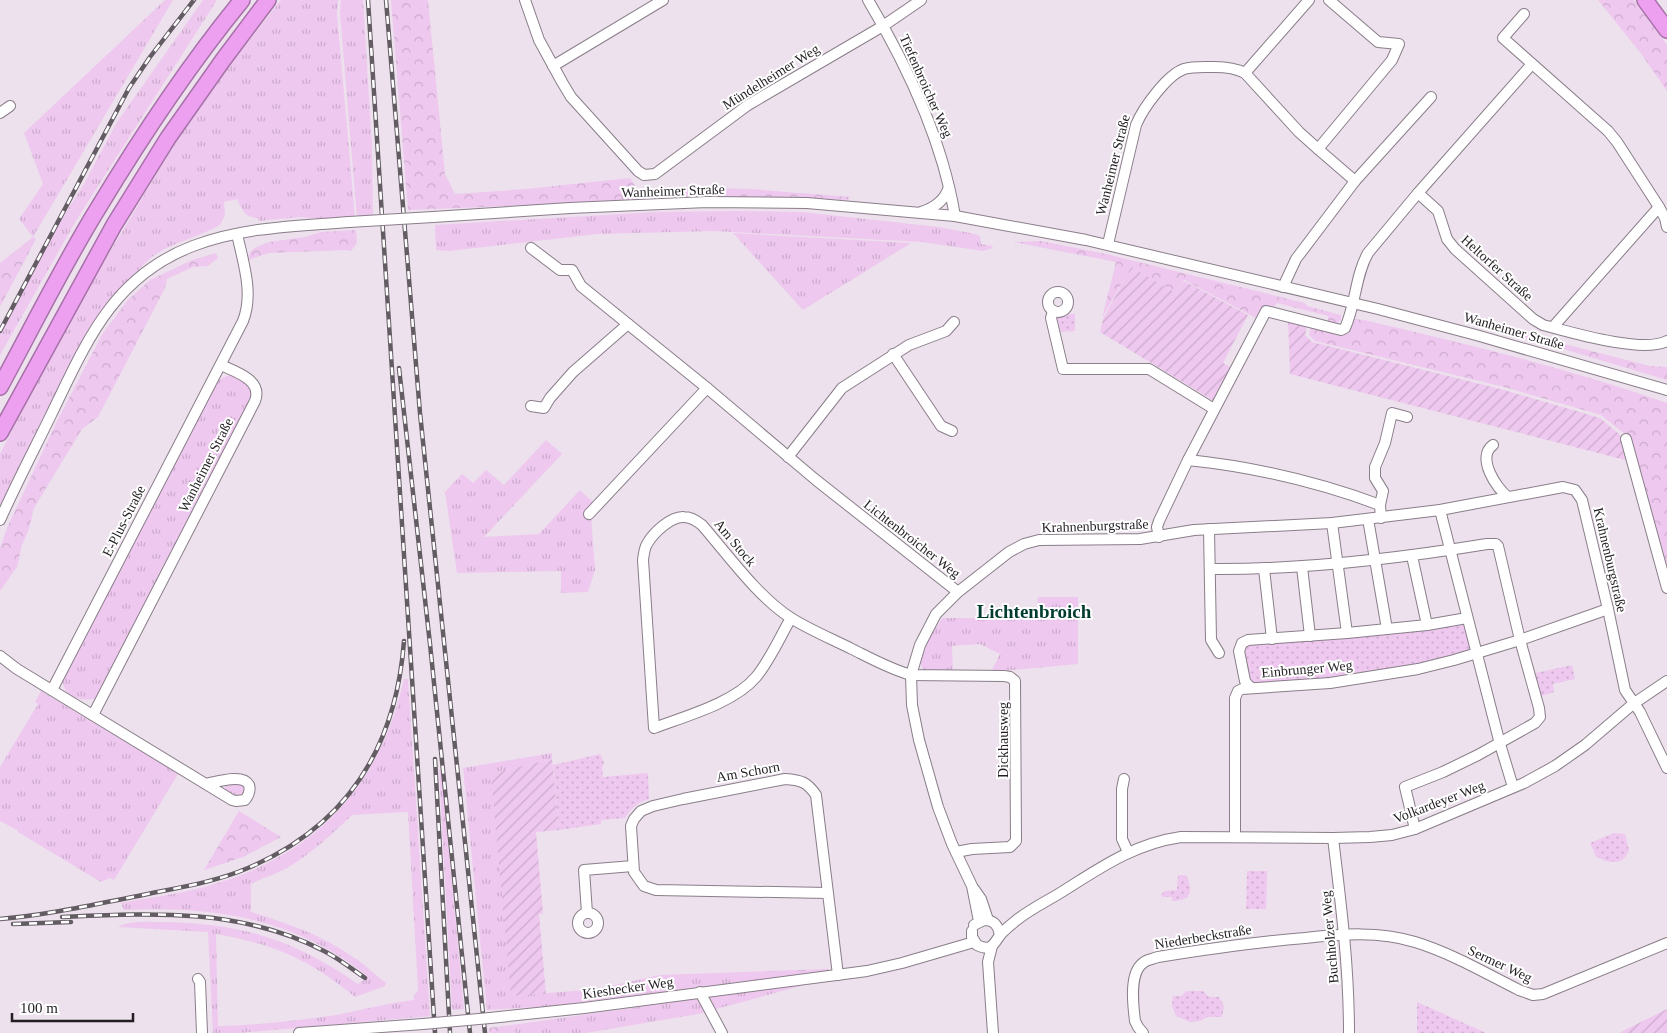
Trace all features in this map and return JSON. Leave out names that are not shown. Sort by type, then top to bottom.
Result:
[{"type":"highway","points":[[0,387],[101,203],[161,110],[208,42],[242,0]]},
{"type":"highway","points":[[0,433],[114,225],[168,138],[268,0]]},
{"type":"highway","points":[[1645,0],[1667,30]]},
{"type":"street","points":[[525,0],[536,33],[552,66],[663,0]]},
{"type":"street","name":"Tiefenbroicher Weg","points":[[868,0],[884,26],[930,123],[944,161],[955,216]]},
{"type":"street","name":"Mündelheimer Weg","points":[[552,66],[571,97],[622,155],[644,175],[655,174],[761,97],[884,26],[921,0]]},
{"type":"street","points":[[1309,0],[1245,73],[1299,132],[1355,181]]},
{"type":"street","points":[[1318,149],[1392,60],[1398,44],[1378,42],[1329,0]]},
{"type":"street","points":[[1524,14],[1503,38],[1608,131],[1659,207],[1667,227]]},
{"type":"street","points":[[1353,303],[1362,264],[1368,253],[1418,192],[1532,64]]},
{"type":"street","name":"Wanheimer Straße","points":[[1108,244],[1136,125],[1141,112],[1165,84],[1182,70],[1197,67],[1234,68],[1245,73]]},
{"type":"street","points":[[1283,287],[1296,260],[1355,181],[1431,98]]},
{"type":"street","points":[[0,113],[10,106]]},
{"type":"street","points":[[916,213],[936,205],[945,196],[949,187]]},
{"type":"street","name":"Heltorfer Straße","points":[[1418,192],[1438,211],[1447,239],[1455,249],[1533,319],[1543,325],[1630,344],[1667,342]]},
{"type":"street","name":"Wanheimer Straße","points":[[0,520],[84,349],[100,321],[118,298],[142,274],[174,254],[206,242],[236,234],[283,227],[570,208],[707,202],[807,203],[955,216],[1108,244],[1353,303],[1476,335],[1667,390]]},
{"type":"street","points":[[1553,327],[1659,207]]},
{"type":"street","points":[[221,365],[243,321],[248,300],[245,275],[236,234]]},
{"type":"street","name":"Lichtenbroicher Weg","points":[[531,248],[560,270],[572,270],[581,286],[788,457],[958,592],[936,614],[920,646],[911,676],[912,705],[919,740],[938,807],[972,886],[982,899],[988,921]]},
{"type":"street","name":"Krahnenburgstraße","points":[[1159,537],[1159,521],[1188,460],[1266,311],[1341,330],[1345,328],[1348,322],[1353,303]]},
{"type":"street","points":[[1053,311],[1052,318],[1063,369],[1149,369],[1214,409]]},
{"type":"street","points":[[788,457],[842,388],[909,344],[946,331],[954,322]]},
{"type":"street","points":[[531,406],[544,408],[550,398],[574,372],[628,324]]},
{"type":"street","points":[[893,354],[941,426],[952,431]]},
{"type":"street","name":"Wanheimer Straße","points":[[93,715],[256,397],[256,389],[252,382],[221,365]]},
{"type":"street","name":"E-Plus-Straße","points":[[52,690],[221,365]]},
{"type":"street","points":[[589,514],[706,388]]},
{"type":"street","points":[[1381,518],[1380,505],[1383,491],[1375,478],[1375,466],[1385,443],[1392,413],[1407,417]]},
{"type":"street","points":[[1626,439],[1667,588]]},
{"type":"street","points":[[1493,445],[1488,448],[1487,453],[1489,470],[1497,487],[1508,498]]},
{"type":"street","points":[[1188,460],[1230,465],[1315,482],[1380,505]]},
{"type":"street","name":"Krahnenburgstraße","points":[[958,592],[1009,552],[1039,540],[1140,540],[1194,530],[1332,523],[1440,510],[1563,487],[1575,490],[1582,500],[1626,690],[1633,704]]},
{"type":"street","points":[[1440,510],[1476,654],[1513,787]]},
{"type":"street","name":"Am Stock","points":[[791,618],[762,668],[754,679],[739,692],[710,706],[654,728],[643,560],[647,544],[670,521],[678,517],[686,516],[695,519],[702,525],[746,577],[791,618],[897,671],[911,676]]},
{"type":"street","points":[[1368,519],[1387,629]]},
{"type":"street","points":[[1332,523],[1347,633]]},
{"type":"street","points":[[1209,529],[1211,640],[1219,653]]},
{"type":"street","points":[[1210,569],[1264,569],[1338,565],[1492,544],[1498,546],[1540,717],[1535,723],[1500,744],[1443,772],[1404,787],[1415,829]]},
{"type":"street","points":[[1412,556],[1427,625]]},
{"type":"street","points":[[1302,567],[1310,636]]},
{"type":"street","points":[[1264,569],[1272,639]]},
{"type":"street","name":"Einbrunger Weg","points":[[1235,837],[1235,698],[1238,691],[1252,688],[1344,681],[1418,669],[1476,654],[1608,609]]},
{"type":"street","points":[[1252,688],[1246,681],[1239,651],[1240,646],[1248,640],[1427,625],[1467,618]]},
{"type":"street","points":[[0,656],[17,669],[206,784]]},
{"type":"street","name":"Dickhausweg","points":[[911,676],[1004,676],[1013,679],[1016,684],[1016,841],[1010,847],[972,849],[956,852]]},
{"type":"street","name":"Volkardeyer Weg","points":[[992,946],[1000,935],[1018,918],[1118,856],[1159,840],[1180,837],[1333,838],[1392,835],[1415,829],[1513,787],[1564,760],[1585,745],[1633,704],[1667,681]]},
{"type":"street","points":[[1633,704],[1640,712],[1667,768]]},
{"type":"street","name":"Am Schorn","points":[[828,892],[656,890],[644,886],[634,872],[631,826],[634,819],[641,812],[653,806],[734,788],[785,779],[800,780],[811,788],[816,795],[828,892],[838,974]]},
{"type":"street","points":[[1124,779],[1122,789],[1122,839],[1128,852]]},
{"type":"street","name":"Buchholzer Weg","points":[[1333,838],[1345,934],[1349,995],[1349,1033]]},
{"type":"street","points":[[587,913],[584,870],[633,866]]},
{"type":"street","name":"Volkardeyer Weg","points":[[988,921],[1018,918]]},
{"type":"street","points":[[988,962],[972,931],[974,925],[988,921],[999,929],[1000,935]]},
{"type":"street","name":"Kieshecker Weg","points":[[299,1033],[423,1024],[584,1008],[838,974],[895,965],[956,946],[964,942],[972,931]]},
{"type":"street","name":"Sermer Weg","points":[[1345,934],[1372,934],[1414,942],[1433,948],[1533,995],[1550,993],[1667,943]]},
{"type":"street","name":"Niederbeckstraße","points":[[1143,1033],[1135,1021],[1134,980],[1137,970],[1145,961],[1158,957],[1227,946],[1345,934]]},
{"type":"street","points":[[978,944],[992,946],[988,962],[993,1033]]},
{"type":"street","name":"Kieshecker Weg","points":[[956,946],[978,944]]},
{"type":"street","points":[[198,979],[200,982],[202,1033]]},
{"type":"street","points":[[700,992],[722,1033]]},
{"type":"green space","points":[[165,0],[173,0],[33,237],[19,219],[43,184],[24,133]]},
{"type":"green space","points":[[203,0],[217,0],[77,219],[0,355],[0,331],[44,247],[84,184],[117,122]]},
{"type":"green space","points":[[281,0],[338,0],[337,14],[355,218],[321,219],[300,217],[259,221],[258,218],[250,217],[244,213],[237,199],[224,202],[225,215],[220,225],[171,246],[151,258],[123,287],[0,512],[0,454],[41,373],[92,282],[180,135],[214,85]]},
{"type":"green space","points":[[341,0],[363,0],[372,147],[373,217],[357,218],[340,14]]},
{"type":"green space","points":[[391,0],[428,0],[445,174],[455,194],[630,178],[641,194],[667,187],[750,189],[850,197],[848,200],[748,197],[707,198],[408,210]]},
{"type":"green space","points":[[1598,0],[1634,0],[1667,45],[1667,91],[1642,55]]},
{"type":"green space","points":[[656,212],[802,212],[939,227],[975,234],[980,236],[981,244],[992,246],[993,248],[983,251],[922,242],[713,231],[597,234],[449,251],[436,250],[435,225]]},
{"type":"green space","points":[[356,230],[357,243],[351,251],[269,253],[248,260],[250,252],[256,247],[269,242],[305,237],[321,232]]},
{"type":"green space","points":[[733,233],[911,243],[803,310]]},
{"type":"green space","points":[[33,237],[36,239],[0,307],[0,263]]},
{"type":"green space","points":[[1041,241],[1106,254],[1305,303],[1307,306],[1341,315],[1341,320],[1337,323],[1328,321],[1328,316],[1277,303],[1274,307],[1266,305],[1258,319],[1184,280],[1176,293],[1131,267],[1102,318],[1116,262],[1014,242]]},
{"type":"green space","points":[[216,253],[218,258],[208,266],[193,267],[167,279],[165,288],[98,417],[82,429],[34,508],[17,567],[0,591],[0,548],[7,528],[58,419],[103,333],[127,301],[150,280],[192,260]]},
{"type":"green space","points":[[1131,267],[1176,293],[1184,281],[1248,315],[1223,363],[1232,368],[1214,401],[1100,332],[1103,319]]},
{"type":"green space","points":[[1064,314],[1075,314],[1075,331],[1058,332],[1056,319]]},
{"type":"green space","points":[[1288,319],[1307,325],[1305,335],[1312,342],[1504,390],[1600,418],[1625,439],[1629,461],[1290,374]]},
{"type":"green space","points":[[1352,319],[1364,320],[1517,357],[1630,390],[1667,403],[1667,570],[1631,439],[1601,415],[1504,387],[1315,341],[1309,335],[1311,325],[1349,334]]},
{"type":"green space","points":[[1521,333],[1650,366],[1667,367],[1667,380],[1523,337]]},
{"type":"green space","points":[[229,375],[240,377],[247,383],[252,402],[98,696],[95,699],[83,699],[72,696],[65,689],[63,676],[215,382]]},
{"type":"green space","points":[[546,440],[562,454],[484,537],[539,534],[580,490],[595,504],[591,515],[595,570],[588,592],[561,593],[561,571],[457,573],[445,492],[462,474],[473,483],[486,470],[504,485]]},
{"type":"green space","points":[[1038,597],[1078,597],[1078,664],[991,672],[1000,654],[980,644],[952,646],[953,672],[923,670],[920,662],[929,639],[942,618],[1019,618],[1037,610]]},
{"type":"green space","points":[[1444,622],[1467,624],[1473,649],[1469,654],[1381,675],[1248,685],[1241,646]]},
{"type":"green space","points":[[1572,665],[1575,679],[1553,684],[1554,692],[1541,696],[1535,673]]},
{"type":"green space","points":[[404,679],[408,679],[430,1016],[239,1033],[213,1033],[208,932],[118,927],[134,922],[163,922],[191,923],[242,930],[289,945],[335,969],[358,984],[365,979],[366,975],[339,956],[310,940],[282,928],[252,920],[190,910],[124,910],[121,903],[182,892],[218,883],[254,870],[286,853],[315,832],[340,808],[362,781],[379,750],[394,716]],"holes":[[[408,812],[418,990],[414,1000],[336,1015],[247,1025],[218,1026],[216,934],[256,943],[290,955],[307,963],[355,997],[385,986],[386,983],[362,963],[329,942],[291,925],[251,912],[251,884],[296,862],[321,843],[352,815]]]},
{"type":"green space","points":[[41,691],[178,774],[114,880],[110,878],[101,882],[0,821],[0,767],[38,704],[35,702]]},
{"type":"green space","points":[[552,753],[552,759],[501,771],[512,996],[597,989],[660,975],[828,969],[829,971],[551,1006],[487,1010],[463,768]]},
{"type":"green space","points":[[600,754],[604,762],[602,768],[603,777],[648,773],[649,799],[635,806],[625,818],[601,820],[601,824],[559,830],[553,765]]},
{"type":"green space","points":[[552,759],[559,830],[536,832],[543,913],[539,914],[546,994],[511,996],[491,776],[501,771]]},
{"type":"green space","points":[[439,770],[441,770],[464,1009],[452,1010]]},
{"type":"green space","points":[[226,784],[242,784],[245,789],[243,795],[237,798],[224,789]]},
{"type":"green space","points":[[239,811],[281,837],[243,857],[204,870]]},
{"type":"green space","points":[[1614,833],[1625,834],[1629,850],[1627,855],[1620,861],[1610,862],[1596,856],[1590,843]]},
{"type":"green space","points":[[1247,871],[1267,871],[1266,909],[1246,909]]},
{"type":"green space","points":[[1178,875],[1186,875],[1190,886],[1187,897],[1178,901],[1172,901],[1172,897],[1162,897],[1161,894],[1165,891],[1177,890]]},
{"type":"green space","points":[[801,984],[801,986],[698,1014],[586,1033],[516,1033],[512,1025]]},
{"type":"green space","points":[[1186,991],[1203,991],[1209,997],[1219,997],[1224,1006],[1222,1017],[1207,1017],[1200,1021],[1190,1022],[1176,1016],[1172,1006],[1173,996],[1182,996]]},
{"type":"green space","points":[[1417,1002],[1486,1033],[1417,1033]]},
{"type":"green space","points":[[1667,1009],[1667,1033],[1619,1033]]},
{"type":"green space","points":[[512,1025],[516,1033],[489,1033],[489,1028]]},
{"type":"railway","points":[[0,331],[129,88],[150,57],[194,0]]},
{"type":"railway","points":[[368,0],[435,1033]]},
{"type":"railway","points":[[386,0],[420,413],[485,1033]]},
{"type":"railway","points":[[399,368],[430,644],[470,1033]]},
{"type":"railway","points":[[0,919],[35,915],[180,888],[235,873],[283,851],[313,830],[339,806],[360,779],[377,748],[390,715],[399,679],[404,641]]},
{"type":"railway","points":[[435,759],[450,1033]]},
{"type":"railway","points":[[62,917],[163,915],[196,916],[228,920],[261,927],[293,937],[329,954],[365,978]]},
{"type":"railway","points":[[13,924],[71,922]]},
{"type":"district","name":"Lichtenbroich","points":[[1034,611]]}]
